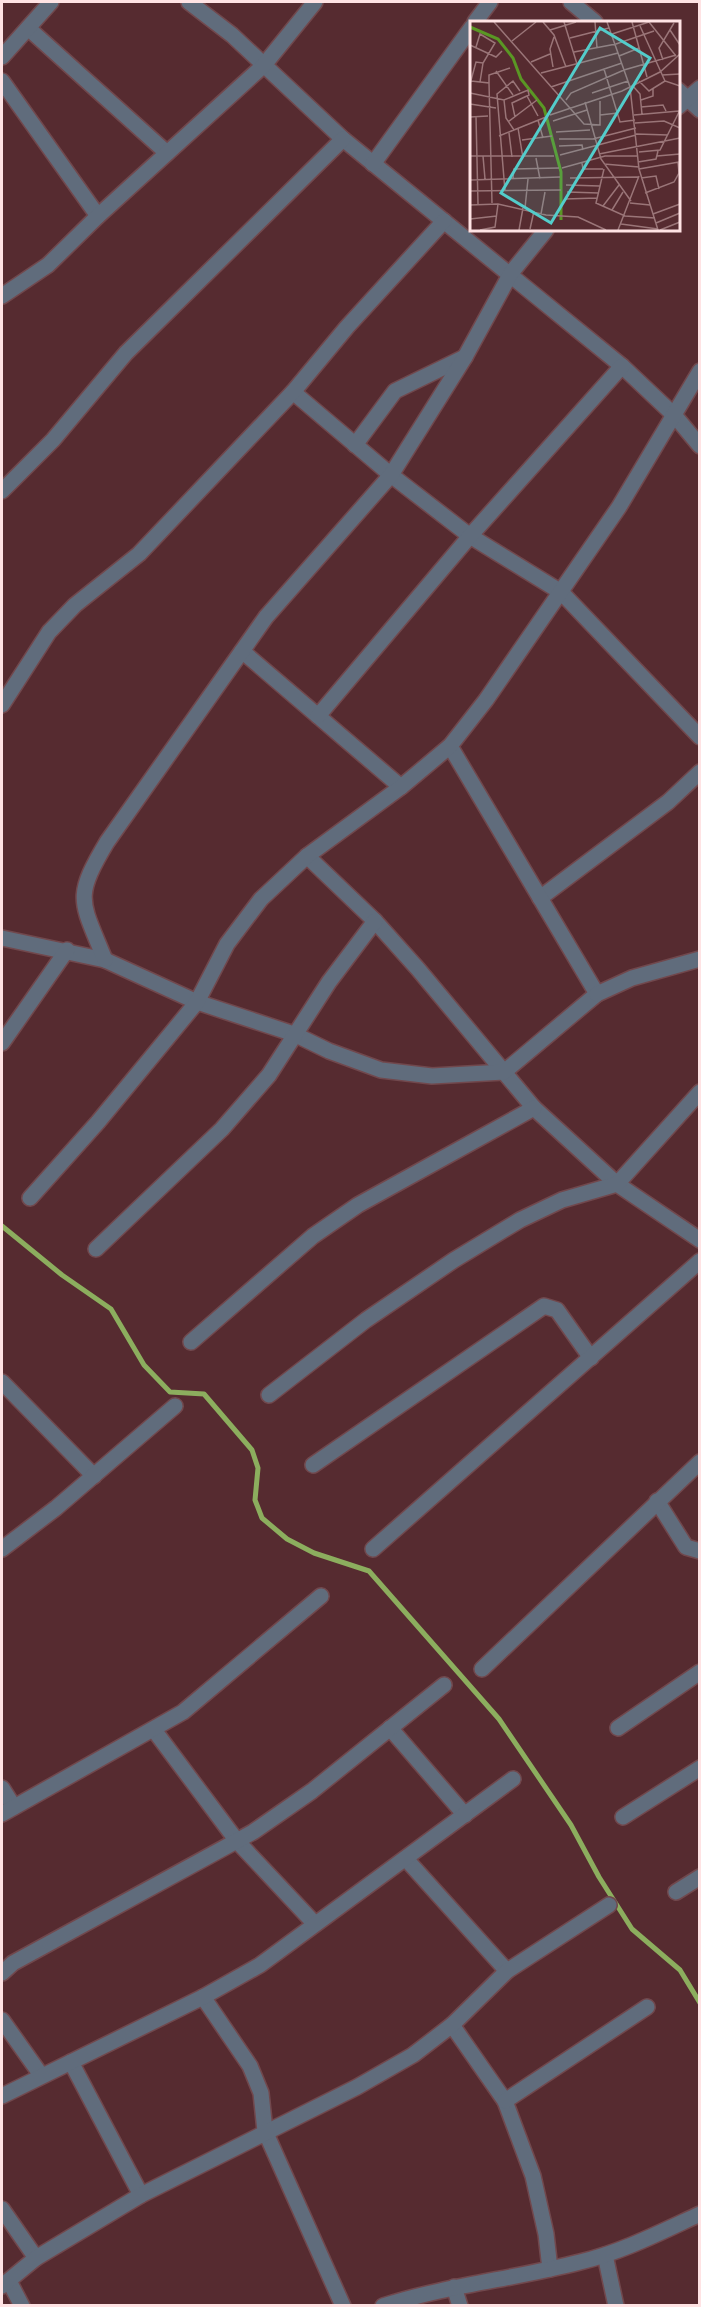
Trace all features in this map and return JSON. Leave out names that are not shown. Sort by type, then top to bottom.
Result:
[{"type":"street","points":[[2,57],[51,2]]},
{"type":"street","points":[[189,2],[232,35],[343,139],[511,273],[622,366],[675,416],[699,446]]},
{"type":"street","points":[[2,296],[48,265],[98,216],[264,65],[315,2]]},
{"type":"street","points":[[476,21],[490,2]]},
{"type":"street","points":[[571,2],[594,21]]},
{"type":"street","points":[[28,28],[168,153]]},
{"type":"street","points":[[373,164],[470,28]]},
{"type":"street","points":[[2,81],[98,216]]},
{"type":"street","points":[[2,491],[53,440],[126,353],[343,139]]},
{"type":"street","points":[[2,705],[49,633],[75,605],[139,554],[293,392],[347,327],[444,221]]},
{"type":"street","points":[[105,960],[85,911],[82,894],[86,877],[107,842],[274,608],[391,475],[465,357],[511,273],[545,231]]},
{"type":"street","points":[[356,445],[395,391],[412,380],[465,357]]},
{"type":"street","points":[[318,716],[470,536],[622,366]]},
{"type":"street","points":[[30,1198],[98,1122],[197,1002],[227,944],[261,899],[307,856],[400,787],[450,746],[486,700],[619,507],[695,387],[699,371]]},
{"type":"street","points":[[293,392],[391,475],[470,536],[561,592],[699,737]]},
{"type":"street","points":[[242,651],[400,787]]},
{"type":"street","points":[[450,746],[597,994]]},
{"type":"street","points":[[540,898],[659,809],[699,772]]},
{"type":"street","points":[[307,856],[375,921],[534,1108],[617,1184],[699,1240]]},
{"type":"street","points":[[96,1249],[222,1129],[269,1075],[294,1034],[375,921]]},
{"type":"street","points":[[2,938],[67,950],[105,960],[197,1002],[294,1034],[329,1052],[381,1070],[432,1076],[504,1072],[597,994],[632,978],[699,958]]},
{"type":"street","points":[[2,1043],[67,950]]},
{"type":"street","points":[[269,1395],[366,1320],[454,1260],[519,1220],[562,1200],[617,1184],[699,1092]]},
{"type":"street","points":[[191,1342],[313,1236],[358,1204],[534,1108]]},
{"type":"street","points":[[373,1549],[699,1261]]},
{"type":"street","points":[[313,1465],[544,1306],[556,1310],[591,1358]]},
{"type":"street","points":[[2,1382],[94,1476]]},
{"type":"street","points":[[2,1549],[94,1476],[175,1406]]},
{"type":"street","points":[[482,1669],[699,1462]]},
{"type":"street","points":[[657,1501],[686,1547],[699,1551]]},
{"type":"street","points":[[2,1788],[8,1811],[154,1730],[183,1712],[321,1596]]},
{"type":"street","points":[[618,1728],[699,1672]]},
{"type":"street","points":[[2,1973],[13,1963],[237,1841],[312,1791],[444,1685]]},
{"type":"street","points":[[390,1728],[465,1815]]},
{"type":"street","points":[[154,1730],[237,1841],[315,1924]]},
{"type":"street","points":[[623,1817],[699,1768]]},
{"type":"street","points":[[2,2096],[203,1997],[260,1965],[513,1779]]},
{"type":"street","points":[[406,1859],[507,1971]]},
{"type":"street","points":[[676,1892],[699,1878]]},
{"type":"street","points":[[22,2306],[5,2284],[36,2258],[141,2195],[357,2087],[413,2055],[452,2025],[507,1971],[609,1905]]},
{"type":"street","points":[[203,1997],[250,2066],[261,2093],[265,2131],[343,2306]]},
{"type":"street","points":[[505,2101],[647,2007]]},
{"type":"street","points":[[2,2020],[41,2075]]},
{"type":"street","points":[[452,2025],[505,2101],[533,2176],[546,2234],[550,2269]]},
{"type":"street","points":[[71,2062],[141,2195]]},
{"type":"street","points":[[2,2209],[36,2258]]},
{"type":"street","points":[[383,2306],[454,2287],[550,2269],[605,2255],[699,2214]]},
{"type":"street","points":[[605,2255],[616,2306]]},
{"type":"street","points":[[454,2287],[460,2306]]},
{"type":"waterway","points":[[2,1226],[62,1275],[111,1309],[144,1365],[170,1392],[204,1394],[252,1450],[258,1468],[255,1500],[262,1518],[287,1539],[314,1553],[369,1571],[499,1719],[571,1825],[599,1877],[632,1929],[680,1970],[700,2003]]}]
